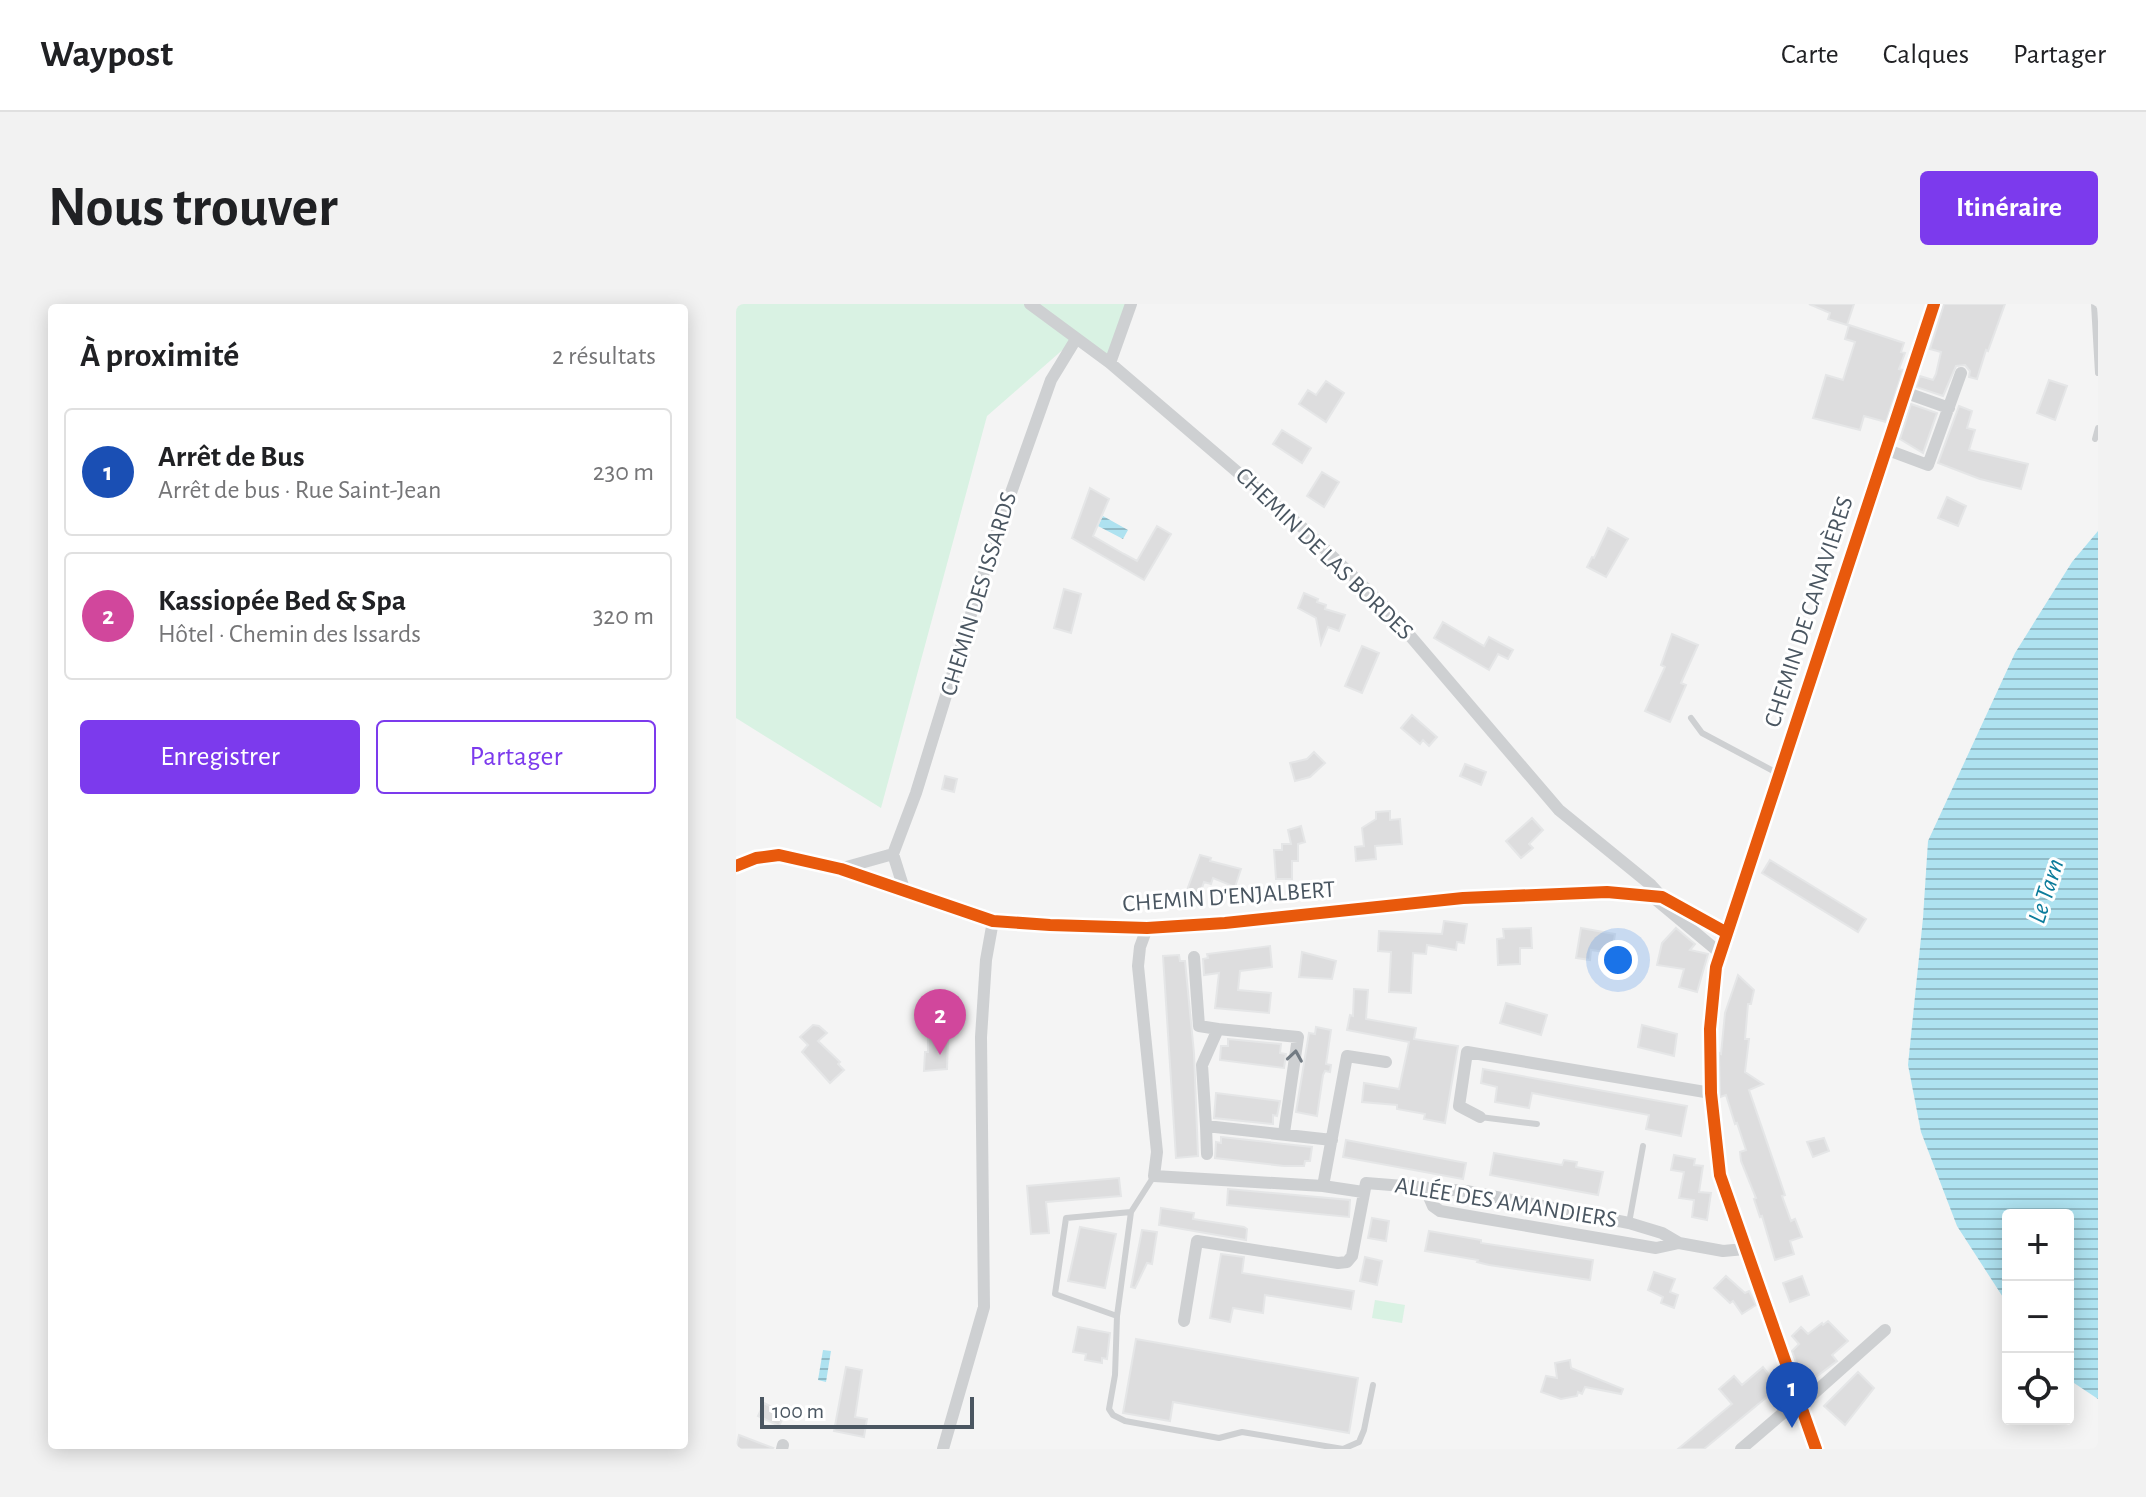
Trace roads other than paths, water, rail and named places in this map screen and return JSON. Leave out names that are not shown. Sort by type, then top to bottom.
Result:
[{"type":"street","name":"CHEMIN DE LAS BORDES","points":[[1030,304],[1110,363],[1304,529],[1388,610],[1559,810],[1651,885],[1657,897]]},
{"type":"street","points":[[1110,363],[1131,304]]},
{"type":"street","name":"CHEMIN DE CANAVIÈRES","points":[[1816,1449],[1720,1175],[1711,1093],[1710,1029],[1716,967],[1934,304]]},
{"type":"street","name":"CHEMIN DES ISSARDS","points":[[893,854],[916,793],[992,546],[1046,393],[1076,339]]},
{"type":"street","points":[[1885,449],[1928,465],[1961,373]]},
{"type":"street","points":[[1904,392],[1949,408]]},
{"type":"street","points":[[841,869],[893,854],[904,889]]},
{"type":"street","name":"CHEMIN D'ENJALBERT","points":[[736,866],[756,858],[779,855],[841,869],[993,921],[1064,926],[1147,928],[1463,898],[1607,892],[1657,897],[1727,933]]},
{"type":"street","points":[[1657,897],[1720,953]]},
{"type":"street","points":[[943,1449],[984,1307],[981,1037],[986,960],[993,921]]},
{"type":"street","points":[[1147,928],[1140,947],[1138,966],[1157,1152],[1154,1176]]},
{"type":"street","points":[[1194,957],[1199,1026],[1298,1037],[1284,1133]]},
{"type":"street","points":[[1207,1154],[1202,1065],[1218,1029]]},
{"type":"street","points":[[1480,1117],[1459,1106],[1467,1052],[1711,1093]]},
{"type":"street","points":[[1323,1186],[1347,1056],[1386,1062]]},
{"type":"street","points":[[1206,1126],[1332,1140]]},
{"type":"street","name":"ALLÉE DES AMANDIERS","points":[[1154,1176],[1323,1186],[1363,1192]]},
{"type":"street","name":"ALLÉE DES AMANDIERS","points":[[1184,1321],[1197,1241],[1347,1262],[1352,1256],[1366,1183],[1466,1191],[1629,1223],[1662,1233],[1679,1243],[1723,1251],[1745,1249]]},
{"type":"street","points":[[1426,1190],[1433,1206],[1440,1211],[1656,1248],[1679,1243]]},
{"type":"street","points":[[1627,1244],[1629,1223]]},
{"type":"street","points":[[1741,1449],[1885,1330]]},
{"type":"lane","points":[[2094,304],[2098,373]]},
{"type":"lane","points":[[2095,439],[2098,428]]},
{"type":"lane","points":[[1691,718],[1702,733],[1779,774]]},
{"type":"lane","points":[[1480,1117],[1537,1124]]},
{"type":"lane","points":[[1629,1223],[1643,1146]]},
{"type":"lane","points":[[1154,1176],[1131,1212],[1117,1316],[1115,1375],[1109,1409],[1113,1415],[1125,1421],[1219,1438],[1242,1432],[1343,1449],[1359,1442],[1373,1385]]},
{"type":"lane","points":[[1117,1316],[1055,1294],[1057,1279],[1066,1218],[1131,1212]]},
{"type":"water","points":[[1103,516],[1128,530],[1123,539],[1098,526]]},
{"type":"water","name":"Le Tarn","points":[[2098,531],[2098,1399],[2074,1383],[2074,1209],[2002,1209],[2002,1296],[1957,1226],[1921,1132],[1908,1065],[1928,841],[2015,653],[2072,562]]},
{"type":"water","points":[[823,1350],[831,1351],[826,1382],[818,1380]]},
{"type":"place","name":"Kassiopée Bed & Spa","points":[[940,1055]]},
{"type":"place","name":"Arrêt de Bus","points":[[1792,1428]]}]
